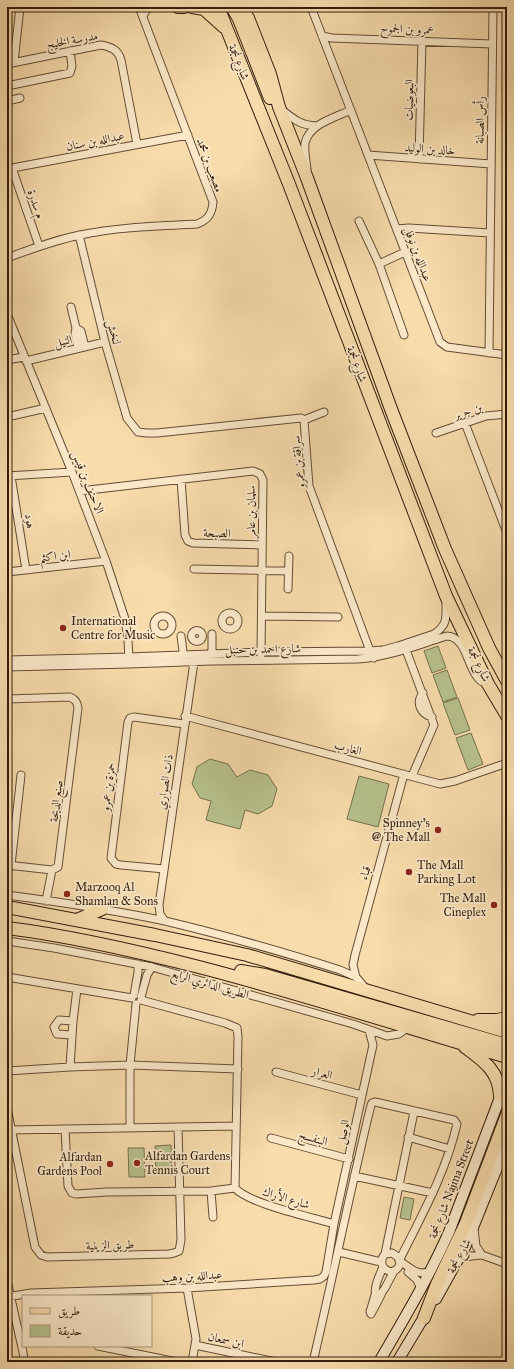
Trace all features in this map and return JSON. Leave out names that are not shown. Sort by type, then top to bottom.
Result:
[{"type":"main road","points":[[178,7],[184,7]]},
{"type":"main road","points":[[192,7],[204,9],[225,26],[226,20],[228,19],[232,19],[236,22],[253,64],[259,69]]},
{"type":"main road","name":"شارع نجمة","points":[[218,7],[292,192],[446,596],[488,684],[507,716]]},
{"type":"main road","points":[[232,7],[239,19],[310,199],[317,204]]},
{"type":"main road","name":"شارع نجمة","points":[[241,7],[248,18],[270,74],[279,107],[308,178],[391,409],[445,548],[489,648],[507,681]]},
{"type":"main road","points":[[7,907],[154,934],[247,955],[507,1032]]},
{"type":"main road","points":[[77,920],[102,909]]},
{"type":"main road","name":"الطريق الدائري الرابع","points":[[7,928],[88,941],[202,968],[259,983],[507,1057]]},
{"type":"main road","points":[[202,968],[237,970],[265,975],[507,1045]]},
{"type":"main road","points":[[468,1020],[492,1020],[507,1018]]},
{"type":"main road","points":[[458,1042],[482,1060],[494,1073],[499,1084],[500,1096]]},
{"type":"main road","points":[[500,1096],[507,1079]]},
{"type":"main road","name":"شارع نجمة Najma Street","points":[[420,1289],[449,1232],[500,1096]]},
{"type":"main road","points":[[424,1318],[436,1284],[466,1223],[507,1115]]},
{"type":"main road","name":"شارع نجمة","points":[[398,1362],[458,1259],[474,1226],[507,1143]]},
{"type":"main road","points":[[378,1362],[420,1289]]},
{"type":"street","points":[[10,63],[20,7]]},
{"type":"street","name":"مصعب بن محمد","points":[[7,258],[39,246],[79,235],[128,228],[197,224],[207,219],[211,214],[212,202],[139,7]]},
{"type":"street","points":[[143,16],[148,7]]},
{"type":"street","name":"عبدالله بن نوفل","points":[[311,7],[440,342],[448,347],[507,355]]},
{"type":"street","name":"رأس الصبانة","points":[[489,353],[493,7]]},
{"type":"street","name":"عمرو بن الجموح","points":[[322,36],[332,38],[422,40],[492,44]]},
{"type":"street","name":"البعوضيات","points":[[419,159],[422,40]]},
{"type":"street","name":"مدرسة الخليج","points":[[10,63],[101,45],[115,49],[119,54],[137,144]]},
{"type":"street","points":[[7,86],[70,73],[72,66],[70,51]]},
{"type":"street","points":[[7,101],[20,98]]},
{"type":"street","points":[[279,107],[297,122],[307,126],[317,126]]},
{"type":"street","points":[[308,178],[305,143],[310,133],[317,126],[351,110]]},
{"type":"street","name":"عبدالله بن سنان","points":[[10,168],[188,135]]},
{"type":"street","name":"خالد بن الوليد","points":[[368,155],[491,164]]},
{"type":"street","name":"م سدرة","points":[[10,168],[39,246]]},
{"type":"street","points":[[360,221],[379,264],[404,335]]},
{"type":"street","points":[[397,229],[409,228],[490,233]]},
{"type":"street","name":"لنخش","points":[[79,235],[105,342],[127,418],[138,432]]},
{"type":"street","points":[[379,264],[406,252]]},
{"type":"street","points":[[71,307],[76,328],[81,331],[82,348]]},
{"type":"street","name":"الاحنف بن قيس","points":[[7,314],[80,491],[106,561],[125,619],[129,661]]},
{"type":"street","name":"النيل","points":[[7,360],[25,359],[105,342]]},
{"type":"street","points":[[7,417],[46,408]]},
{"type":"street","points":[[304,420],[324,412]]},
{"type":"street","name":"بن جرير","points":[[436,434],[486,416],[507,414]]},
{"type":"street","name":"سراقة بن عمرو","points":[[138,432],[157,433],[301,418],[304,420],[309,486],[370,651],[374,658]]},
{"type":"street","points":[[465,423],[507,533]]},
{"type":"street","name":"سلمان بن عامر","points":[[80,491],[253,471],[260,474],[262,480],[261,656]]},
{"type":"street","points":[[9,476],[72,472]]},
{"type":"street","name":"هود","points":[[9,476],[26,570]]},
{"type":"street","name":"الصبحة","points":[[181,479],[185,535],[188,541],[193,543],[262,544]]},
{"type":"street","points":[[288,589],[289,556]]},
{"type":"street","name":"ابن اكثم","points":[[7,572],[106,561]]},
{"type":"street","points":[[194,569],[288,571]]},
{"type":"street","name":"شارع احمد بن حنبل","points":[[7,667],[383,650],[434,634],[442,628],[446,618],[446,596]]},
{"type":"street","points":[[262,616],[338,617]]},
{"type":"street","points":[[170,631],[180,636],[191,635],[193,631],[197,630],[201,631],[202,635],[212,634],[224,627]]},
{"type":"street","points":[[212,634],[212,657]]},
{"type":"street","points":[[180,636],[184,658]]},
{"type":"street","name":"شارع احمد بن حنبل","points":[[261,656],[358,659],[374,658],[406,650],[447,636],[452,636],[459,641],[478,679],[481,682],[488,684]]},
{"type":"street","points":[[406,650],[434,725],[434,729],[412,776]]},
{"type":"street","name":"شارع احمد بن حنبل","points":[[184,658],[194,662],[212,657]]},
{"type":"street","name":"شارع احمد بن حنبل","points":[[7,660],[129,661]]},
{"type":"street","name":"ذات الصواري","points":[[149,918],[156,913],[159,905],[194,662]]},
{"type":"street","name":"صنع الديحة","points":[[7,699],[70,697],[75,699],[78,708],[60,862],[58,867],[52,870],[46,901]]},
{"type":"street","name":"حمزة بن عمرو","points":[[164,869],[116,864],[111,858],[128,722],[130,718],[134,716],[185,720]]},
{"type":"street","name":"الغارب","points":[[185,720],[440,784],[455,781],[506,762]]},
{"type":"street","name":"قباء","points":[[356,977],[354,970],[354,959],[404,774]]},
{"type":"street","points":[[21,775],[9,865],[52,870]]},
{"type":"street","points":[[7,895],[102,909],[165,921],[221,935],[340,970],[356,977],[367,990]]},
{"type":"street","name":"ذات الصواري","points":[[159,905],[160,914],[165,921]]},
{"type":"street","name":"الطريق الدائري الرابع","points":[[7,941],[54,948],[152,967],[353,1024],[384,1035]]},
{"type":"street","points":[[130,1128],[130,1065],[137,999],[138,964]]},
{"type":"street","points":[[137,999],[152,967]]},
{"type":"street","points":[[7,977],[137,999],[225,1022],[237,1028],[238,1069],[235,1188],[211,1191],[180,1192],[72,1193],[68,1186],[65,1129]]},
{"type":"street","points":[[70,1067],[77,989]]},
{"type":"street","points":[[72,1035],[57,1034],[54,1027],[59,1020],[73,1022]]},
{"type":"street","points":[[373,1045],[384,1035],[395,1036],[407,1028]]},
{"type":"street","name":"الوصل","points":[[334,1224],[373,1045],[369,1030]]},
{"type":"street","points":[[7,1071],[130,1065],[238,1069]]},
{"type":"street","name":"العرار","points":[[276,1072],[362,1095]]},
{"type":"street","points":[[313,1362],[339,1252],[354,1176],[372,1103],[375,1102],[455,1121],[457,1126],[450,1149],[433,1193],[398,1264],[378,1295],[376,1285],[382,1259],[385,1254],[414,1112]]},
{"type":"street","points":[[7,1108],[11,1130],[236,1126]]},
{"type":"street","points":[[178,1127],[180,1192]]},
{"type":"street","name":"طريق الزينية","points":[[11,1130],[35,1247],[41,1255],[47,1257],[170,1254],[179,1250],[181,1240],[180,1192]]},
{"type":"street","points":[[408,1137],[450,1149]]},
{"type":"street","name":"البنفسج","points":[[270,1138],[349,1159]]},
{"type":"street","points":[[354,1176],[433,1193]]},
{"type":"street","name":"شارع الأراك","points":[[235,1188],[245,1196],[334,1224]]},
{"type":"street","points":[[211,1191],[213,1217]]},
{"type":"street","name":"عبدالله بن وهب","points":[[9,1297],[31,1293],[63,1294],[187,1288],[320,1279],[326,1272],[334,1224]]},
{"type":"street","points":[[474,1226],[475,1241],[482,1255]]},
{"type":"street","points":[[339,1252],[382,1264],[388,1271],[398,1264]]},
{"type":"street","points":[[385,1254],[392,1253],[397,1255],[398,1264],[416,1278],[420,1289]]},
{"type":"street","points":[[458,1259],[482,1255],[507,1264]]},
{"type":"street","points":[[398,1264],[417,1272],[423,1273],[431,1270]]},
{"type":"street","points":[[7,1281],[9,1297],[23,1352],[24,1362]]},
{"type":"street","points":[[187,1288],[196,1339],[192,1362]]},
{"type":"street","name":"ابن سمعان","points":[[195,1345],[276,1362]]},
{"type":"street","points":[[103,1347],[177,1362]]},
{"type":"green space","points":[[438,646],[446,668],[432,673],[424,651]]},
{"type":"green space","points":[[447,670],[457,697],[443,702],[433,675]]},
{"type":"green space","points":[[458,698],[470,730],[455,735],[443,703]]},
{"type":"green space","points":[[471,733],[483,764],[468,770],[456,738]]},
{"type":"green space","points":[[210,759],[228,764],[237,777],[250,770],[268,775],[277,789],[272,806],[258,814],[245,810],[240,829],[206,820],[211,801],[200,798],[192,784],[197,767]]},
{"type":"green space","points":[[359,776],[389,784],[378,827],[347,819]]},
{"type":"green space","name":"Alfardan Gardens Tennis Court","points":[[171,1145],[172,1174],[156,1174],[155,1146]]},
{"type":"green space","name":"Alfardan Gardens Tennis Court","points":[[128,1148],[144,1148],[145,1177],[129,1177]]},
{"type":"green space","points":[[404,1197],[414,1199],[410,1220],[400,1218]]},
{"type":"place","name":"International Centre for Music","points":[[63,628]]},
{"type":"place","name":"Spinney's @ The Mall","points":[[438,830]]},
{"type":"place","name":"The Mall Parking Lot","points":[[409,872]]},
{"type":"place","name":"Marzooq Al Shamlan & Sons","points":[[67,894]]},
{"type":"place","name":"The Mall Cineplex","points":[[494,905]]},
{"type":"place","name":"Alfardan Gardens Tennis Court","points":[[137,1163]]},
{"type":"place","name":"Alfardan Gardens Pool","points":[[110,1164]]}]
